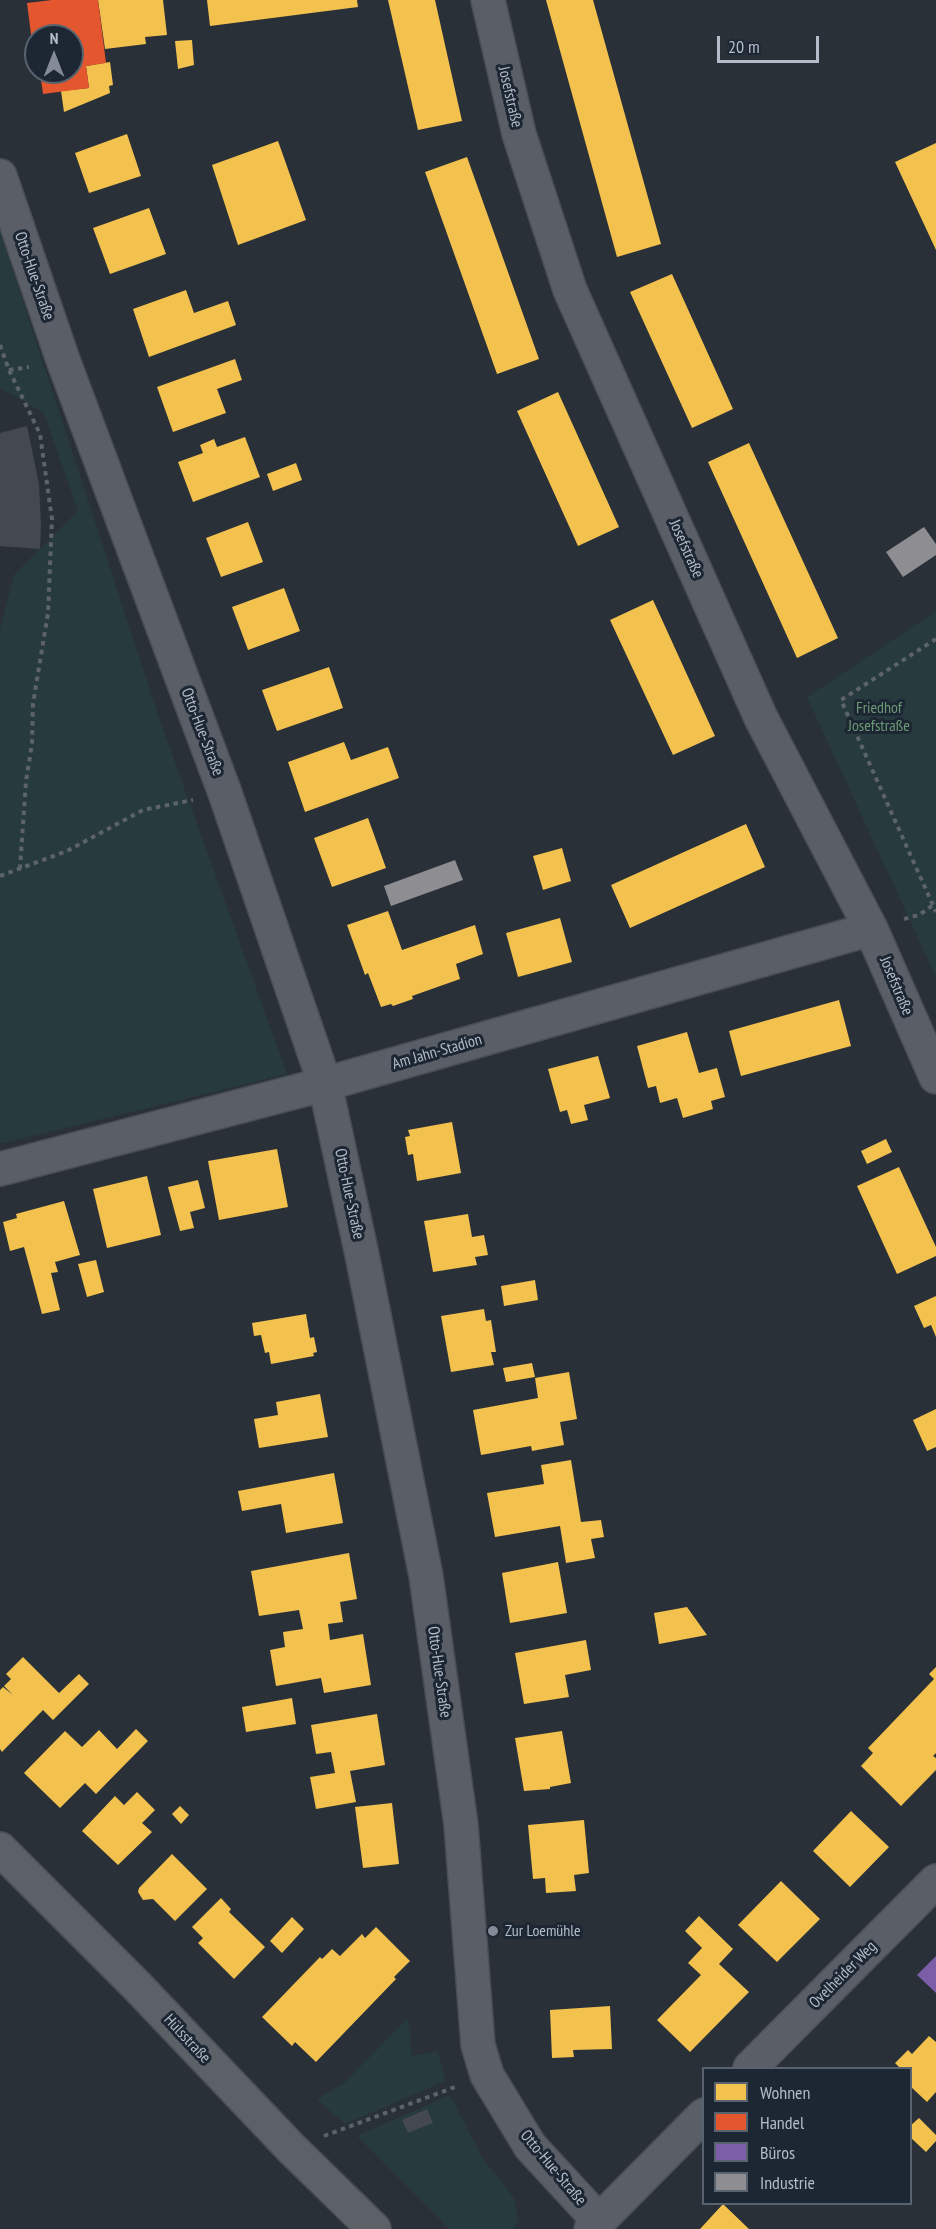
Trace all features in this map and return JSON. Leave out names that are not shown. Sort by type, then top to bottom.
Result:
[{"type":"main road","name":"Hülsstraße","points":[[0,1849],[138,1986],[291,2148],[374,2229]]},
{"type":"street","name":"Josefstraße","points":[[488,0],[519,134],[570,290],[761,718],[871,928],[936,1077]]},
{"type":"street","name":"Otto-Hue-Straße","points":[[0,176],[63,360],[225,793],[326,1084],[426,1576],[461,1825],[478,2045],[487,2075],[530,2146],[595,2225]]},
{"type":"street","name":"Am Jahn-Stadion","points":[[0,1169],[326,1084],[871,928]]},
{"type":"street","name":"Ovelheider Weg","points":[[751,2067],[936,1881]]},
{"type":"street","points":[[595,2225],[702,2117]]},
{"type":"path","points":[[0,345],[9,370],[40,434],[52,519],[48,613],[33,704],[32,744],[26,781],[20,868]]},
{"type":"path","points":[[936,639],[841,700],[936,912]]},
{"type":"path","points":[[0,876],[67,851],[143,810],[225,793]]},
{"type":"path","points":[[291,2148],[487,2075]]},
{"type":"green space","points":[[0,231],[159,718],[287,1074],[0,1144],[0,629],[14,575],[78,511],[44,413],[0,388]]},
{"type":"green space","name":"Friedhof Josefstraße","points":[[936,611],[936,977],[807,697]]},
{"type":"green space","points":[[408,2018],[412,2056],[438,2051],[445,2081],[345,2124],[317,2099],[343,2084]]},
{"type":"green space","points":[[450,2095],[482,2157],[514,2198],[518,2219],[513,2229],[449,2229],[357,2136]]},
{"type":"building: Wohnen","points":[[98,0],[163,0],[167,35],[145,37],[146,44],[105,49]]},
{"type":"building: Wohnen","points":[[207,0],[357,0],[358,7],[210,26]]},
{"type":"building: Wohnen","points":[[388,0],[435,0],[462,121],[418,130]]},
{"type":"building: Wohnen","points":[[546,0],[593,0],[661,244],[617,257]]},
{"type":"building: Wohnen","points":[[192,40],[194,65],[178,69],[175,41]]},
{"type":"building: Wohnen","points":[[110,62],[113,85],[109,86],[110,93],[64,112],[61,91],[89,88],[86,66]]},
{"type":"building: Wohnen","points":[[127,134],[141,176],[89,193],[75,153]]},
{"type":"building: Wohnen","points":[[278,141],[306,220],[238,245],[212,165]]},
{"type":"building: Wohnen","points":[[936,143],[936,250],[895,162]]},
{"type":"building: Wohnen","points":[[467,157],[539,359],[497,374],[425,172]]},
{"type":"building: Wohnen","points":[[149,208],[166,254],[110,274],[93,228]]},
{"type":"building: Wohnen","points":[[672,274],[733,409],[692,428],[630,292]]},
{"type":"building: Wohnen","points":[[186,290],[194,313],[228,301],[236,325],[149,357],[133,309]]},
{"type":"building: Wohnen","points":[[235,359],[242,380],[217,389],[226,413],[173,432],[157,387]]},
{"type":"building: Wohnen","points":[[558,392],[619,527],[578,546],[517,411]]},
{"type":"building: Wohnen","points":[[245,437],[260,477],[193,502],[178,462],[203,453],[200,445],[214,439],[217,447]]},
{"type":"building: Wohnen","points":[[749,443],[838,638],[797,658],[708,462]]},
{"type":"building: Wohnen","points":[[296,463],[302,480],[273,491],[267,474]]},
{"type":"building: Wohnen","points":[[248,522],[263,562],[221,577],[206,538]]},
{"type":"building: Wohnen","points":[[284,588],[300,631],[248,650],[232,607]]},
{"type":"building: Wohnen","points":[[653,600],[715,736],[673,755],[610,620]]},
{"type":"building: Wohnen","points":[[329,667],[343,708],[277,731],[262,690]]},
{"type":"building: Wohnen","points":[[344,742],[351,760],[388,747],[399,778],[305,812],[288,762]]},
{"type":"building: Wohnen","points":[[368,818],[386,868],[332,887],[314,838]]},
{"type":"building: Wohnen","points":[[746,824],[765,867],[630,928],[611,885]]},
{"type":"building: Wohnen","points":[[562,848],[571,881],[543,890],[533,856]]},
{"type":"building: Wohnen","points":[[388,911],[402,950],[475,925],[483,954],[456,964],[460,979],[412,996],[413,999],[393,1006],[391,1004],[381,1007],[368,973],[365,975],[347,925]]},
{"type":"building: Wohnen","points":[[560,918],[572,962],[518,977],[506,933]]},
{"type":"building: Wohnen","points":[[839,1000],[851,1046],[741,1076],[729,1031]]},
{"type":"building: Wohnen","points":[[687,1032],[699,1073],[717,1068],[725,1097],[711,1101],[713,1109],[683,1118],[677,1098],[660,1103],[656,1086],[648,1088],[637,1046]]},
{"type":"building: Wohnen","points":[[598,1056],[610,1098],[584,1105],[588,1120],[571,1124],[567,1110],[560,1112],[548,1069]]},
{"type":"building: Wohnen","points":[[452,1122],[461,1173],[417,1181],[413,1154],[408,1155],[405,1137],[410,1136],[408,1130]]},
{"type":"building: Wohnen","points":[[886,1139],[892,1152],[867,1164],[861,1151]]},
{"type":"building: Wohnen","points":[[277,1149],[288,1207],[219,1220],[208,1161]]},
{"type":"building: Wohnen","points":[[899,1167],[936,1247],[936,1256],[897,1274],[857,1186]]},
{"type":"building: Wohnen","points":[[147,1176],[161,1235],[107,1248],[93,1189]]},
{"type":"building: Wohnen","points":[[198,1180],[205,1208],[190,1212],[194,1228],[180,1231],[168,1187]]},
{"type":"building: Wohnen","points":[[64,1201],[80,1255],[55,1262],[58,1272],[51,1273],[60,1310],[42,1314],[24,1247],[10,1251],[3,1222],[17,1218],[16,1214]]},
{"type":"building: Wohnen","points":[[468,1214],[472,1237],[484,1235],[488,1255],[475,1257],[477,1265],[433,1272],[424,1221]]},
{"type":"building: Wohnen","points":[[96,1260],[104,1292],[87,1297],[78,1264]]},
{"type":"building: Wohnen","points":[[535,1280],[538,1300],[504,1306],[501,1286]]},
{"type":"building: Wohnen","points":[[936,1296],[936,1337],[931,1325],[924,1328],[914,1306]]},
{"type":"building: Wohnen","points":[[484,1309],[486,1321],[491,1320],[496,1352],[491,1352],[494,1365],[451,1372],[441,1316]]},
{"type":"building: Wohnen","points":[[306,1314],[310,1338],[314,1337],[317,1352],[313,1353],[314,1356],[271,1364],[269,1352],[265,1353],[261,1335],[254,1336],[252,1323]]},
{"type":"building: Wohnen","points":[[532,1363],[535,1377],[506,1382],[503,1368]]},
{"type":"building: Wohnen","points":[[569,1372],[577,1419],[560,1422],[564,1445],[532,1451],[531,1446],[481,1455],[473,1410],[538,1398],[535,1378]]},
{"type":"building: Wohnen","points":[[320,1394],[328,1437],[259,1448],[254,1419],[278,1415],[276,1402]]},
{"type":"building: Wohnen","points":[[936,1409],[936,1447],[927,1451],[913,1420]]},
{"type":"building: Wohnen","points":[[571,1460],[581,1522],[601,1520],[604,1537],[591,1539],[595,1558],[566,1563],[560,1526],[495,1537],[487,1493],[544,1484],[541,1465]]},
{"type":"building: Wohnen","points":[[334,1473],[343,1523],[286,1533],[281,1504],[242,1511],[238,1491]]},
{"type":"building: Wohnen","points":[[349,1553],[357,1599],[340,1602],[343,1622],[328,1624],[330,1640],[363,1634],[371,1685],[324,1693],[321,1678],[276,1686],[270,1650],[285,1647],[283,1632],[303,1629],[299,1610],[259,1616],[251,1571]]},
{"type":"building: Wohnen","points":[[558,1562],[567,1613],[510,1623],[502,1573]]},
{"type":"building: Wohnen","points":[[687,1607],[707,1635],[659,1644],[654,1613]]},
{"type":"building: Wohnen","points":[[586,1640],[591,1670],[565,1675],[569,1697],[524,1704],[515,1653]]},
{"type":"building: Wohnen","points":[[23,1657],[59,1693],[79,1674],[89,1684],[53,1720],[43,1710],[2,1752],[0,1749],[0,1690],[3,1687],[13,1695],[4,1686],[11,1679],[6,1674]]},
{"type":"building: Wohnen","points":[[936,1667],[936,1753],[933,1756],[936,1758],[936,1770],[901,1806],[861,1766],[873,1753],[868,1748],[934,1679],[929,1674]]},
{"type":"building: Wohnen","points":[[292,1698],[296,1724],[246,1732],[242,1707]]},
{"type":"building: Wohnen","points":[[377,1714],[385,1765],[350,1771],[356,1802],[316,1809],[310,1777],[335,1773],[331,1752],[316,1754],[311,1725]]},
{"type":"building: Wohnen","points":[[136,1729],[148,1741],[96,1794],[85,1783],[60,1808],[24,1773],[65,1731],[82,1747],[99,1730],[117,1749]]},
{"type":"building: Wohnen","points":[[562,1731],[571,1783],[550,1787],[550,1789],[524,1791],[515,1738]]},
{"type":"building: Wohnen","points":[[137,1792],[155,1810],[142,1823],[152,1832],[118,1865],[82,1831],[115,1796],[124,1805]]},
{"type":"building: Wohnen","points":[[392,1803],[399,1864],[363,1868],[355,1807]]},
{"type":"building: Wohnen","points":[[180,1806],[189,1815],[181,1824],[172,1814]]},
{"type":"building: Wohnen","points":[[851,1811],[889,1847],[850,1887],[813,1851]]},
{"type":"building: Wohnen","points":[[584,1820],[589,1873],[574,1875],[576,1891],[546,1893],[545,1878],[533,1879],[528,1825]]},
{"type":"building: Wohnen","points":[[172,1854],[207,1889],[175,1921],[153,1899],[143,1900],[138,1892],[139,1888]]},
{"type":"building: Wohnen","points":[[781,1881],[820,1919],[777,1962],[738,1925]]},
{"type":"building: Wohnen","points":[[221,1898],[231,1909],[229,1912],[265,1947],[234,1979],[198,1943],[203,1938],[192,1927]]},
{"type":"building: Wohnen","points":[[699,1916],[733,1949],[719,1964],[749,1992],[690,2052],[657,2020],[701,1975],[688,1963],[702,1948],[685,1931]]},
{"type":"building: Wohnen","points":[[292,1917],[304,1929],[282,1953],[270,1941]]},
{"type":"building: Wohnen","points":[[376,1927],[410,1961],[394,1977],[396,1979],[316,2062],[295,2042],[292,2046],[262,2017],[320,1957],[322,1959],[332,1949],[340,1956],[362,1934],[365,1938]]},
{"type":"building: Wohnen","points":[[610,2006],[612,2049],[573,2050],[574,2057],[552,2058],[550,2010]]},
{"type":"building: Wohnen","points":[[929,2036],[936,2042],[936,2092],[927,2102],[912,2088],[912,2067],[899,2067],[895,2063],[908,2050],[912,2054]]},
{"type":"building: Wohnen","points":[[919,2118],[936,2135],[936,2141],[926,2152],[912,2139],[912,2124]]},
{"type":"building: Wohnen","points":[[724,2205],[749,2229],[700,2229]]},
{"type":"building: Handel","points":[[52,0],[98,0],[106,63],[86,66],[89,88],[43,94],[42,84],[84,84],[84,24],[30,24],[27,3]]},
{"type":"building: Büros","points":[[936,1956],[936,1993],[917,1975]]},
{"type":"building: Industrie","points":[[924,527],[936,544],[936,555],[903,577],[886,552]]},
{"type":"building: Industrie","points":[[455,860],[463,880],[391,906],[384,886]]},
{"type":"building: Sonstige","points":[[27,426],[39,484],[40,549],[0,546],[0,433]]},
{"type":"building: Sonstige","points":[[427,2109],[433,2123],[408,2133],[402,2120]]},
{"type":"place","name":"Zur Loemühle","points":[[493,1931]]}]
